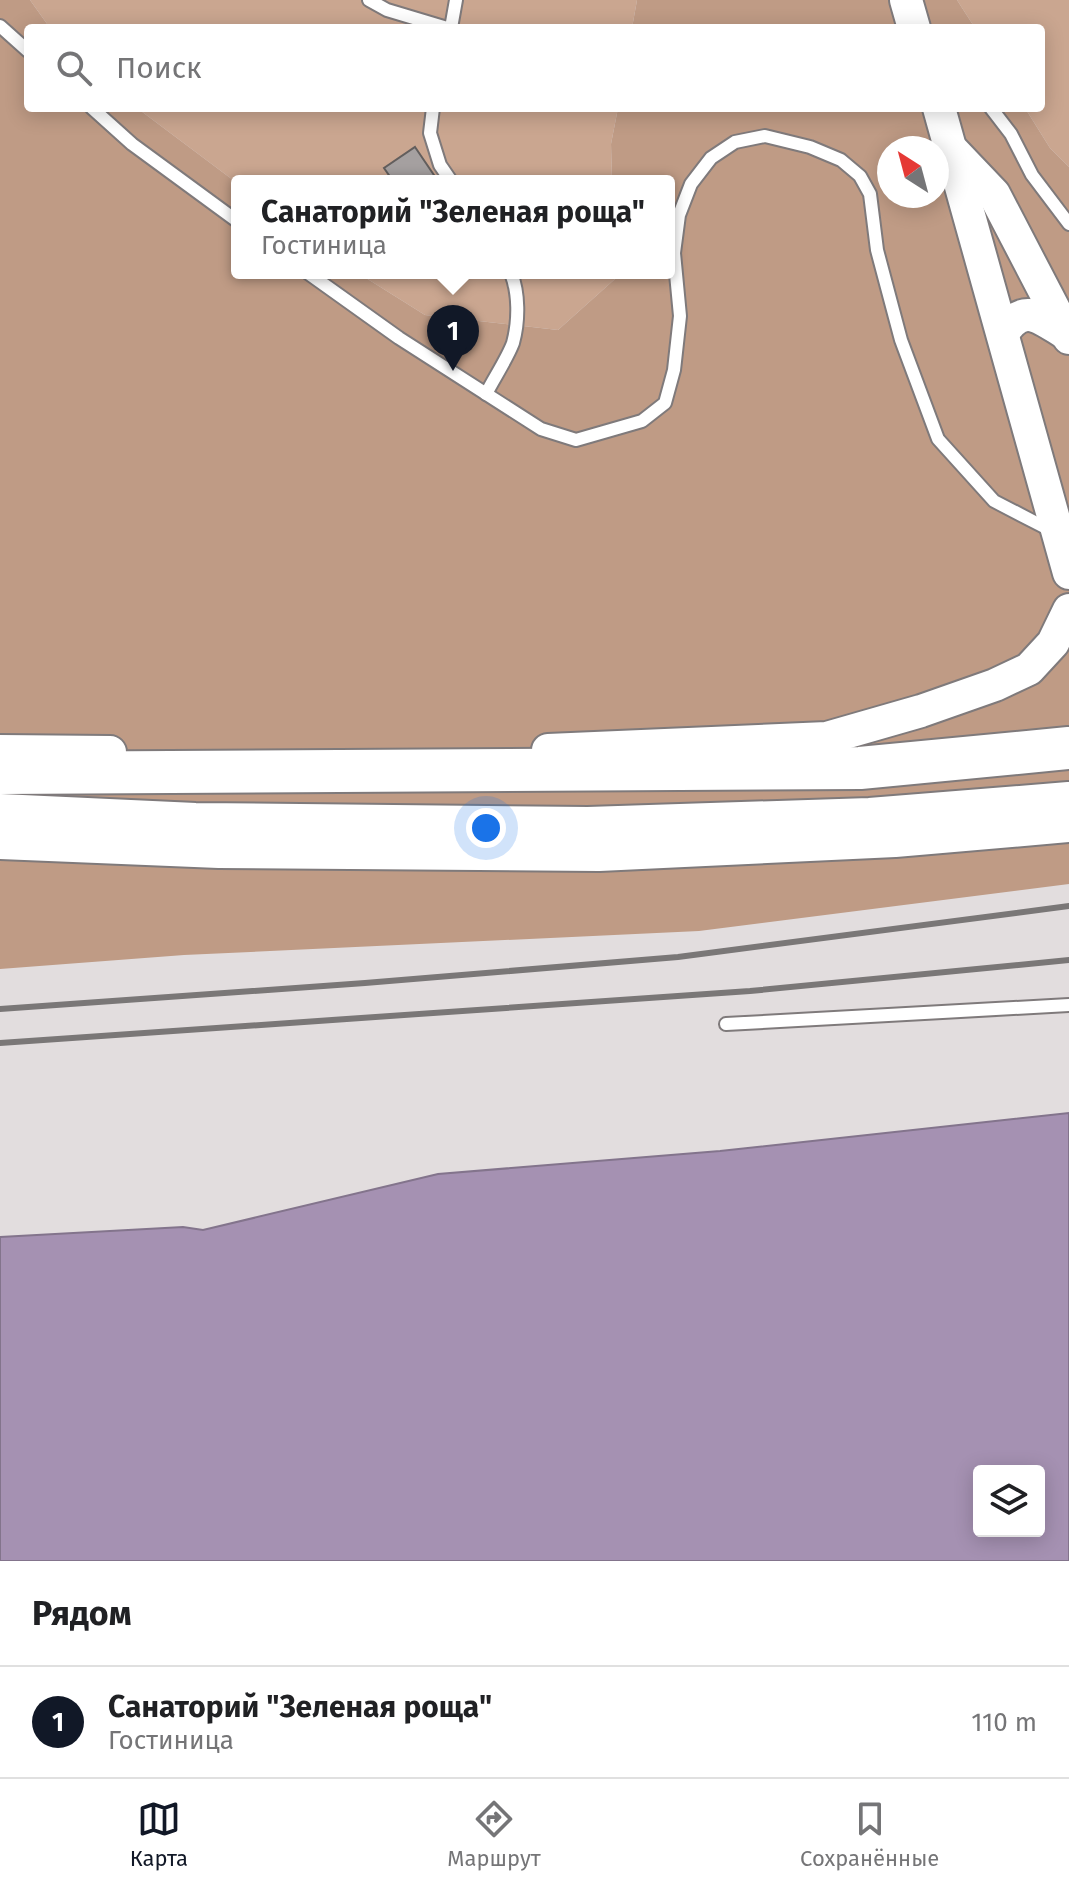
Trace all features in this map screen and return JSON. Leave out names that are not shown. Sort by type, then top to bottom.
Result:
[{"type":"main road","points":[[0,773],[860,768],[1069,748]]},
{"type":"main road","points":[[0,815],[195,824],[588,828],[870,819],[1069,803]]},
{"type":"street","points":[[906,0],[913,24]]},
{"type":"street","points":[[940,112],[1069,573]]},
{"type":"street","points":[[951,150],[994,194],[1067,336]]},
{"type":"street","points":[[1003,333],[1012,320],[1024,314],[1041,318],[1067,336]]},
{"type":"street","points":[[0,751],[427,756],[827,738],[921,711],[995,685],[1029,669],[1053,643],[1069,610]]},
{"type":"street","points":[[0,843],[219,852],[599,855],[895,841],[1069,826]]},
{"type":"lane","points":[[369,0],[387,10],[435,24]]},
{"type":"lane","points":[[450,24],[456,0]]},
{"type":"lane","points":[[0,26],[24,47]]},
{"type":"lane","points":[[96,112],[132,144],[231,217]]},
{"type":"lane","points":[[433,112],[430,133],[440,165],[447,175]]},
{"type":"lane","points":[[994,112],[1011,134],[1032,175],[1069,224]]},
{"type":"lane","points":[[675,245],[679,215],[691,184],[711,158],[735,142],[765,136],[810,147],[841,160],[860,176],[870,194],[877,250],[901,340],[938,439],[994,501],[1059,534]]},
{"type":"lane","points":[[316,279],[399,338],[541,429],[576,440],[642,421],[665,403],[674,370],[680,316],[675,264]]},
{"type":"lane","points":[[486,394],[512,343],[517,288],[513,279]]},
{"type":"lane","points":[[726,1024],[1069,1005]]},
{"type":"shaded area","points":[[0,0],[30,0],[47,24],[24,24],[24,112],[142,112],[231,178],[231,279],[368,279],[425,315],[558,330],[615,279],[675,279],[675,175],[612,175],[611,144],[617,112],[1028,112],[1050,148],[1069,167],[1069,884],[699,931],[184,955],[0,969]]},
{"type":"shaded area","points":[[30,0],[637,0],[633,24],[47,24]]},
{"type":"shaded area","points":[[637,0],[957,0],[972,24],[633,24]]},
{"type":"shaded area","points":[[957,0],[1069,0],[1069,167],[1050,148],[1028,112],[1045,112],[1045,24],[972,24]]},
{"type":"shaded area","points":[[142,112],[617,112],[611,144],[612,175],[231,175],[231,178]]},
{"type":"shaded area","points":[[368,279],[615,279],[558,330],[425,315]]},
{"type":"shaded area","points":[[1069,1113],[1069,1561],[0,1561],[0,1237],[183,1227],[203,1230],[438,1174],[720,1151]]},
{"type":"building","points":[[415,147],[434,175],[389,175],[384,168]]},
{"type":"railway","points":[[0,1009],[678,957],[1069,906]]},
{"type":"railway","points":[[0,1043],[750,991],[1069,960]]},
{"type":"place","name":"Санаторий \"Зеленая роща\"","points":[[453,371]]}]
